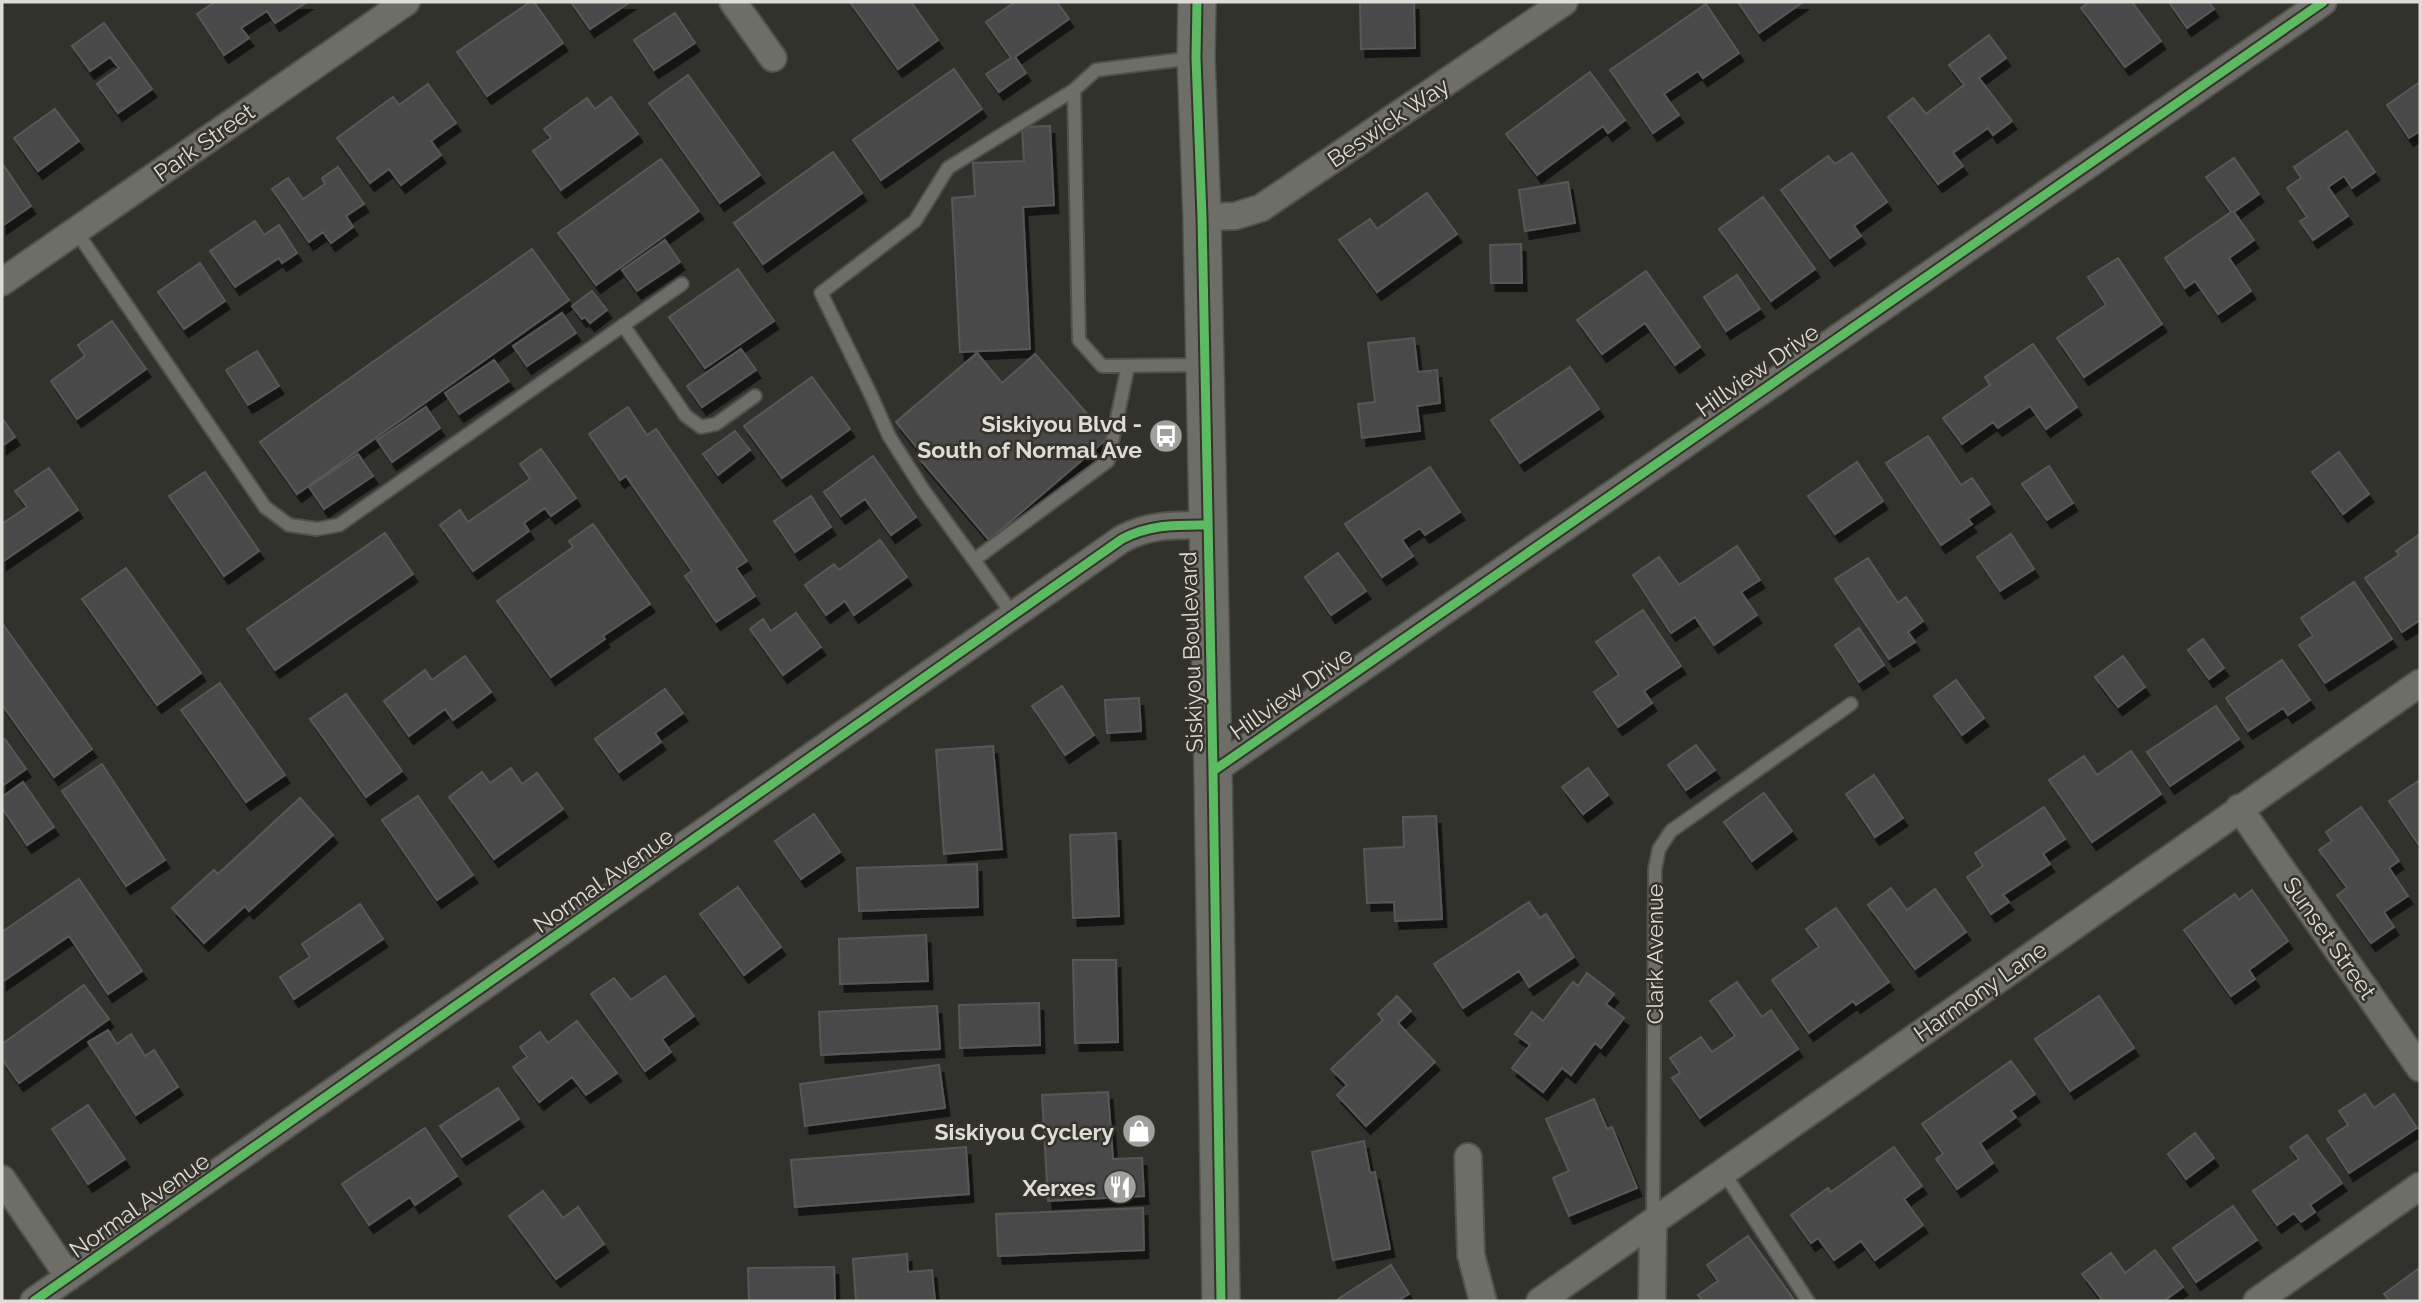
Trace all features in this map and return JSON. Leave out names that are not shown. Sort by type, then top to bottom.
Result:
[{"type":"main road","name":"Siskiyou Boulevard","points":[[1197,2],[1222,1301]]},
{"type":"street","name":"Park Street","points":[[2,282],[406,2]]},
{"type":"street","points":[[733,2],[773,58]]},
{"type":"street","name":"Beswick Way","points":[[1202,217],[1235,216],[1261,208],[1564,2]]},
{"type":"street","name":"Hillview Drive","points":[[1213,771],[2323,2]]},
{"type":"street","name":"Normal Avenue","points":[[34,1301],[1122,538],[1161,525],[1207,526]]},
{"type":"street","name":"Harmony Lane","points":[[1541,1301],[2420,682]]},
{"type":"street","name":"Sunset Street","points":[[2239,808],[2420,1068]]},
{"type":"street","points":[[1468,1157],[1471,1255],[1483,1301]]},
{"type":"street","points":[[2,1179],[69,1277]]},
{"type":"street","points":[[2256,1301],[2420,1186]]},
{"type":"street","name":"Clark Avenue","points":[[1652,1301],[1653,1223]]},
{"type":"lane","points":[[1014,616],[924,491],[889,436],[872,395],[821,293],[915,221],[948,168],[1074,90],[1096,71],[1196,58]]},
{"type":"lane","points":[[1074,90],[1079,340],[1101,366],[1204,365]]},
{"type":"lane","points":[[76,231],[265,507],[289,524],[317,529],[339,525],[682,284]]},
{"type":"lane","points":[[623,325],[686,416],[701,427],[716,424],[755,396]]},
{"type":"lane","points":[[974,560],[1108,461],[1128,366]]},
{"type":"lane","name":"Clark Avenue","points":[[1653,1223],[1655,869],[1659,849],[1671,831],[1851,704]]},
{"type":"lane","points":[[1724,1172],[1808,1301]]},
{"type":"building","points":[[215,2],[307,2],[275,23],[267,11],[241,28],[249,38],[224,55],[197,14]]},
{"type":"building","points":[[530,2],[534,2],[563,43],[487,96],[457,52]]},
{"type":"building","points":[[571,2],[630,2],[590,29]]},
{"type":"building","points":[[850,2],[911,2],[938,40],[898,69]]},
{"type":"building","points":[[1015,2],[1057,2],[1069,19],[1015,57],[1026,73],[999,92],[986,74],[1011,58],[986,22]]},
{"type":"building","points":[[1360,2],[1414,2],[1415,48],[1361,49]]},
{"type":"building","points":[[1738,2],[1803,2],[1759,33]]},
{"type":"building","points":[[2089,2],[2132,2],[2161,41],[2125,67],[2081,8]]},
{"type":"building","points":[[2169,2],[2209,2],[2214,9],[2187,28]]},
{"type":"building","points":[[1706,4],[1739,53],[1703,78],[1698,71],[1664,94],[1679,115],[1653,133],[1610,70]]},
{"type":"building","points":[[675,13],[695,43],[654,70],[634,40]]},
{"type":"building","points":[[104,23],[152,89],[118,113],[97,84],[119,68],[110,57],[90,71],[72,46]]},
{"type":"building","points":[[1989,35],[2006,58],[1979,78],[2012,121],[1993,135],[1988,128],[1953,153],[1963,166],[1938,184],[1888,117],[1913,98],[1926,114],[1964,85],[1949,65]]},
{"type":"building","points":[[954,69],[982,109],[881,180],[853,140]]},
{"type":"building","points":[[1590,72],[1625,120],[1608,133],[1603,126],[1537,175],[1506,134]]},
{"type":"building","points":[[688,75],[760,175],[720,203],[649,103]]},
{"type":"building","points":[[2420,82],[2420,131],[2409,138],[2387,105]]},
{"type":"building","points":[[428,84],[456,123],[431,141],[441,155],[401,185],[389,169],[370,183],[337,138],[393,97],[399,105]]},
{"type":"building","points":[[611,97],[638,134],[561,190],[533,151],[551,138],[544,129],[587,98],[595,109]]},
{"type":"building","points":[[55,109],[79,141],[38,171],[14,138]]},
{"type":"building","points":[[1050,126],[1054,205],[1023,207],[1030,349],[960,352],[952,198],[975,196],[973,163],[1024,161],[1022,127]]},
{"type":"building","points":[[2347,131],[2375,172],[2352,188],[2344,176],[2328,187],[2348,216],[2313,240],[2300,221],[2307,217],[2287,188],[2301,178],[2294,167]]},
{"type":"building","points":[[833,152],[862,193],[763,264],[734,223]]},
{"type":"building","points":[[1852,153],[1887,202],[1854,226],[1861,236],[1830,258],[1781,190],[1828,156],[1835,164]]},
{"type":"building","points":[[2234,158],[2259,194],[2234,212],[2254,240],[2229,258],[2251,291],[2218,314],[2195,281],[2185,288],[2165,258],[2231,212],[2206,177]]},
{"type":"building","points":[[661,159],[699,211],[596,285],[558,233]]},
{"type":"building","points":[[2,163],[31,206],[2,226]]},
{"type":"building","points":[[338,167],[364,204],[346,216],[353,227],[331,243],[323,232],[309,242],[272,189],[288,178],[303,199],[325,184],[322,178]]},
{"type":"building","points":[[1568,182],[1575,223],[1525,231],[1519,190]]},
{"type":"building","points":[[1427,193],[1457,234],[1377,292],[1339,240],[1370,219],[1377,229]]},
{"type":"building","points":[[1763,197],[1815,269],[1771,301],[1719,229]]},
{"type":"building","points":[[255,221],[264,235],[279,225],[297,253],[282,263],[279,258],[235,287],[210,251]]},
{"type":"building","points":[[665,240],[680,262],[637,291],[622,270]]},
{"type":"building","points":[[1521,244],[1522,283],[1491,283],[1490,245]]},
{"type":"building","points":[[532,249],[569,300],[297,494],[260,442]]},
{"type":"building","points":[[2118,258],[2162,324],[2084,377],[2057,338],[2106,305],[2088,277]]},
{"type":"building","points":[[200,263],[225,301],[184,329],[158,292]]},
{"type":"building","points":[[738,269],[774,321],[705,368],[669,317]]},
{"type":"building","points":[[1646,271],[1700,347],[1675,365],[1645,323],[1602,354],[1577,320]]},
{"type":"building","points":[[1737,275],[1760,309],[1726,331],[1704,297]]},
{"type":"building","points":[[592,291],[607,310],[590,323],[585,317],[582,319],[572,306]]},
{"type":"building","points":[[562,313],[576,333],[527,366],[513,346]]},
{"type":"building","points":[[112,321],[146,369],[77,419],[51,381],[85,356],[78,345]]},
{"type":"building","points":[[1414,338],[1418,372],[1437,370],[1440,403],[1417,406],[1420,431],[1362,438],[1358,404],[1375,402],[1368,343]]},
{"type":"building","points":[[2033,344],[2077,407],[2046,429],[2030,406],[1998,428],[1993,422],[1962,444],[1943,418],[1990,385],[1985,377]]},
{"type":"building","points":[[741,349],[756,370],[702,407],[687,386]]},
{"type":"building","points":[[257,351],[279,386],[248,405],[226,370]]},
{"type":"building","points":[[977,353],[1002,383],[1035,354],[1108,438],[989,540],[918,457],[922,454],[896,422]]},
{"type":"building","points":[[494,360],[509,381],[459,414],[445,393]]},
{"type":"building","points":[[1570,367],[1599,409],[1520,463],[1491,420]]},
{"type":"building","points":[[812,377],[850,429],[782,478],[744,426]]},
{"type":"building","points":[[426,407],[440,428],[392,462],[377,440]]},
{"type":"building","points":[[628,407],[647,435],[656,429],[747,561],[736,568],[755,596],[716,622],[685,576],[692,571],[626,476],[620,480],[589,434]]},
{"type":"building","points":[[2,418],[15,437],[2,446]]},
{"type":"building","points":[[735,431],[750,450],[718,475],[703,454]]},
{"type":"building","points":[[1928,436],[1961,485],[1972,478],[1990,504],[1968,519],[1972,524],[1941,545],[1886,463]]},
{"type":"building","points":[[541,449],[576,498],[551,516],[545,508],[524,523],[529,531],[473,571],[440,525],[460,510],[468,522],[530,479],[520,464]]},
{"type":"building","points":[[2339,452],[2369,494],[2343,514],[2312,472]]},
{"type":"building","points":[[358,454],[373,476],[324,509],[309,487]]},
{"type":"building","points":[[873,456],[916,517],[891,535],[865,499],[841,516],[824,492]]},
{"type":"building","points":[[1857,462],[1883,501],[1835,534],[1808,496]]},
{"type":"building","points":[[2049,466],[2073,503],[2047,520],[2022,484]]},
{"type":"building","points":[[1430,467],[1460,512],[1425,535],[1420,528],[1402,540],[1413,556],[1382,577],[1345,524]]},
{"type":"building","points":[[49,468],[78,510],[2,562],[2,524],[27,507],[15,491]]},
{"type":"building","points":[[205,472],[259,551],[224,576],[169,496]]},
{"type":"building","points":[[811,496],[831,527],[795,552],[774,521]]},
{"type":"building","points":[[593,524],[650,604],[603,636],[605,639],[551,677],[497,601],[573,547],[569,541]]},
{"type":"building","points":[[385,533],[413,574],[275,670],[247,629]]},
{"type":"building","points":[[2011,534],[2034,569],[2000,591],[1977,557]]},
{"type":"building","points":[[2420,534],[2420,620],[2402,632],[2365,578],[2399,555],[2396,551]]},
{"type":"building","points":[[880,540],[907,577],[854,615],[845,601],[826,615],[805,585],[834,564],[839,570]]},
{"type":"building","points":[[1737,546],[1760,580],[1741,592],[1757,615],[1714,645],[1695,617],[1671,633],[1633,575],[1659,557],[1679,585]]},
{"type":"building","points":[[1338,553],[1366,591],[1331,615],[1305,577]]},
{"type":"building","points":[[1868,558],[1898,603],[1906,597],[1923,621],[1908,632],[1915,642],[1889,659],[1835,579]]},
{"type":"building","points":[[126,568],[201,673],[157,705],[82,599]]},
{"type":"building","points":[[2354,582],[2392,639],[2325,683],[2299,645],[2313,636],[2301,618]]},
{"type":"building","points":[[1643,610],[1681,666],[1644,691],[1652,703],[1618,727],[1594,692],[1619,675],[1596,642]]},
{"type":"building","points":[[796,613],[821,647],[783,675],[750,629],[763,619],[771,631]]},
{"type":"building","points":[[2,623],[92,749],[54,777],[2,705]]},
{"type":"building","points":[[1859,628],[1884,665],[1859,682],[1835,645]]},
{"type":"building","points":[[2203,639],[2224,668],[2209,679],[2188,650]]},
{"type":"building","points":[[465,656],[491,692],[453,720],[445,709],[409,736],[384,701],[425,670],[432,680]]},
{"type":"building","points":[[2123,656],[2145,687],[2118,707],[2095,677]]},
{"type":"building","points":[[2282,660],[2310,700],[2288,715],[2283,708],[2248,731],[2226,698]]},
{"type":"building","points":[[1956,680],[1984,718],[1962,735],[1934,696]]},
{"type":"building","points":[[220,683],[285,775],[246,802],[181,710]]},
{"type":"building","points":[[1062,686],[1094,735],[1065,755],[1032,706]]},
{"type":"building","points":[[665,689],[683,713],[655,733],[661,742],[619,772],[595,739]]},
{"type":"building","points":[[346,694],[402,771],[366,797],[310,719]]},
{"type":"building","points":[[1139,698],[1141,731],[1107,733],[1105,700]]},
{"type":"building","points":[[2216,706],[2239,739],[2170,786],[2147,752]]},
{"type":"building","points":[[5,739],[26,769],[2,786],[2,741]]},
{"type":"building","points":[[1696,745],[1715,770],[1686,790],[1668,765]]},
{"type":"building","points":[[993,746],[1002,849],[944,854],[936,750]]},
{"type":"building","points":[[2131,751],[2161,794],[2092,842],[2049,780],[2084,756],[2097,775]]},
{"type":"building","points":[[102,764],[165,860],[126,886],[62,791]]},
{"type":"building","points":[[511,768],[522,784],[537,773],[563,809],[494,859],[449,797],[482,772],[490,783]]},
{"type":"building","points":[[1588,768],[1608,795],[1583,814],[1562,787]]},
{"type":"building","points":[[1874,775],[1903,818],[1875,837],[1846,794]]},
{"type":"building","points":[[2420,780],[2420,842],[2418,844],[2389,801]]},
{"type":"building","points":[[23,782],[54,827],[27,845],[2,808],[2,797]]},
{"type":"building","points":[[1764,793],[1792,831],[1752,861],[1724,822]]},
{"type":"building","points":[[418,796],[473,875],[437,900],[382,820]]},
{"type":"building","points":[[300,798],[333,835],[249,911],[245,906],[204,943],[172,908],[214,870],[218,874]]},
{"type":"building","points":[[2044,807],[2065,839],[2043,854],[2050,864],[2003,895],[2009,902],[1991,914],[1967,877],[1983,866],[1975,853]]},
{"type":"building","points":[[2361,807],[2399,861],[2389,868],[2408,896],[2384,912],[2394,927],[2371,943],[2337,895],[2347,888],[2319,850],[2332,841],[2326,832]]},
{"type":"building","points":[[814,814],[840,852],[801,879],[775,841]]},
{"type":"building","points":[[1436,816],[1442,919],[1395,921],[1394,902],[1367,903],[1364,849],[1404,847],[1403,817]]},
{"type":"building","points":[[1116,833],[1119,916],[1073,918],[1070,835]]},
{"type":"building","points":[[977,864],[978,907],[859,911],[857,868]]},
{"type":"building","points":[[79,879],[142,971],[108,994],[69,936],[2,982],[2,932]]},
{"type":"building","points":[[738,887],[781,947],[744,975],[700,914]]},
{"type":"building","points":[[1891,888],[1907,910],[1935,889],[1966,932],[1915,969],[1868,905]]},
{"type":"building","points":[[2252,890],[2288,941],[2249,970],[2255,979],[2231,996],[2184,930],[2235,894],[2239,900]]},
{"type":"building","points":[[1529,902],[1540,918],[1546,914],[1574,957],[1529,987],[1519,971],[1463,1008],[1434,964]]},
{"type":"building","points":[[360,904],[383,939],[294,999],[280,977],[310,957],[302,944]]},
{"type":"building","points":[[1836,908],[1889,982],[1856,1005],[1853,1001],[1809,1033],[1772,980],[1819,947],[1806,929]]},
{"type":"building","points":[[926,935],[928,981],[840,984],[839,939]]},
{"type":"building","points":[[1073,960],[1116,960],[1118,1042],[1075,1043]]},
{"type":"building","points":[[1587,973],[1614,994],[1606,1004],[1624,1018],[1601,1048],[1595,1043],[1571,1075],[1562,1068],[1543,1092],[1512,1068],[1530,1045],[1515,1034],[1532,1012],[1543,1021],[1573,982],[1578,986]]},
{"type":"building","points":[[665,976],[694,1016],[662,1039],[671,1052],[645,1071],[591,994],[614,978],[631,1000]]},
{"type":"building","points":[[1737,982],[1762,1017],[1771,1010],[1798,1049],[1700,1118],[1672,1078],[1680,1073],[1670,1058],[1701,1037],[1712,1052],[1735,1036],[1710,1001]]},
{"type":"building","points":[[84,985],[109,1019],[19,1083],[2,1059],[2,1044]]},
{"type":"building","points":[[1397,996],[1411,1011],[1398,1023],[1435,1062],[1366,1126],[1337,1095],[1347,1085],[1331,1069],[1383,1020],[1378,1014]]},
{"type":"building","points":[[2099,996],[2134,1048],[2070,1091],[2035,1039]]},
{"type":"building","points":[[1039,1003],[1040,1045],[960,1048],[959,1005]]},
{"type":"building","points":[[937,1006],[940,1049],[821,1055],[819,1012]]},
{"type":"building","points":[[577,1021],[617,1073],[586,1095],[572,1077],[539,1102],[513,1067],[527,1057],[520,1047],[540,1032],[548,1043]]},
{"type":"building","points":[[108,1030],[117,1044],[131,1034],[145,1056],[154,1050],[178,1087],[136,1115],[88,1042]]},
{"type":"building","points":[[2011,1061],[2035,1094],[2011,1111],[2016,1117],[1980,1143],[1993,1163],[1957,1189],[1936,1159],[1943,1154],[1922,1124]]},
{"type":"building","points":[[939,1065],[945,1108],[805,1126],[800,1084]]},
{"type":"building","points":[[498,1088],[519,1119],[462,1157],[440,1126]]},
{"type":"building","points":[[1108,1092],[1113,1159],[1142,1158],[1144,1196],[1048,1201],[1042,1095]]},
{"type":"building","points":[[2365,1094],[2374,1108],[2394,1094],[2417,1128],[2349,1173],[2327,1139],[2348,1125],[2339,1111]]},
{"type":"building","points":[[1594,1099],[1607,1129],[1612,1127],[1637,1188],[1569,1216],[1553,1178],[1569,1171],[1546,1119]]},
{"type":"building","points":[[88,1105],[125,1159],[88,1184],[52,1129]]},
{"type":"building","points":[[425,1128],[457,1176],[415,1205],[410,1197],[369,1225],[342,1184]]},
{"type":"building","points":[[2195,1133],[2214,1158],[2186,1179],[2168,1154]]},
{"type":"building","points":[[2307,1135],[2342,1183],[2310,1205],[2315,1212],[2301,1222],[2294,1213],[2277,1225],[2253,1191],[2299,1159],[2290,1147]]},
{"type":"building","points":[[1364,1141],[1370,1173],[1375,1172],[1390,1249],[1333,1260],[1312,1152]]},
{"type":"building","points":[[966,1147],[969,1194],[795,1207],[791,1160]]},
{"type":"building","points":[[1894,1147],[1922,1186],[1904,1199],[1923,1225],[1875,1260],[1861,1241],[1834,1260],[1818,1238],[1811,1243],[1791,1215],[1828,1188],[1831,1192]]},
{"type":"building","points":[[543,1191],[563,1218],[578,1207],[604,1244],[556,1279],[509,1216]]},
{"type":"building","points":[[2233,1206],[2257,1240],[2196,1282],[2173,1248]]},
{"type":"building","points":[[1143,1208],[1144,1250],[998,1256],[996,1214]]},
{"type":"building","points":[[1748,1236],[1795,1301],[1703,1301],[1698,1295],[1718,1281],[1707,1265]]},
{"type":"building","points":[[2155,1250],[2183,1287],[2164,1301],[2103,1301],[2082,1274],[2111,1253],[2125,1273]]},
{"type":"building","points":[[907,1254],[908,1272],[932,1270],[935,1301],[856,1301],[853,1259]]},
{"type":"building","points":[[1391,1265],[1409,1294],[1397,1301],[1335,1301]]},
{"type":"building","points":[[834,1267],[835,1301],[749,1301],[748,1268]]},
{"type":"building","points":[[2418,1269],[2420,1301],[2390,1301],[2384,1294]]},
{"type":"cycle path","points":[[1197,2],[1221,1301]]},
{"type":"cycle path","points":[[1213,771],[2323,2]]},
{"type":"cycle path","points":[[34,1301],[1122,539],[1153,528],[1207,525]]},
{"type":"place","name":"Siskiyou Blvd - South of Normal Ave","points":[[1166,436]]},
{"type":"place","name":"Siskiyou Cyclery","points":[[1139,1131]]},
{"type":"place","name":"Xerxes","points":[[1120,1187]]}]
